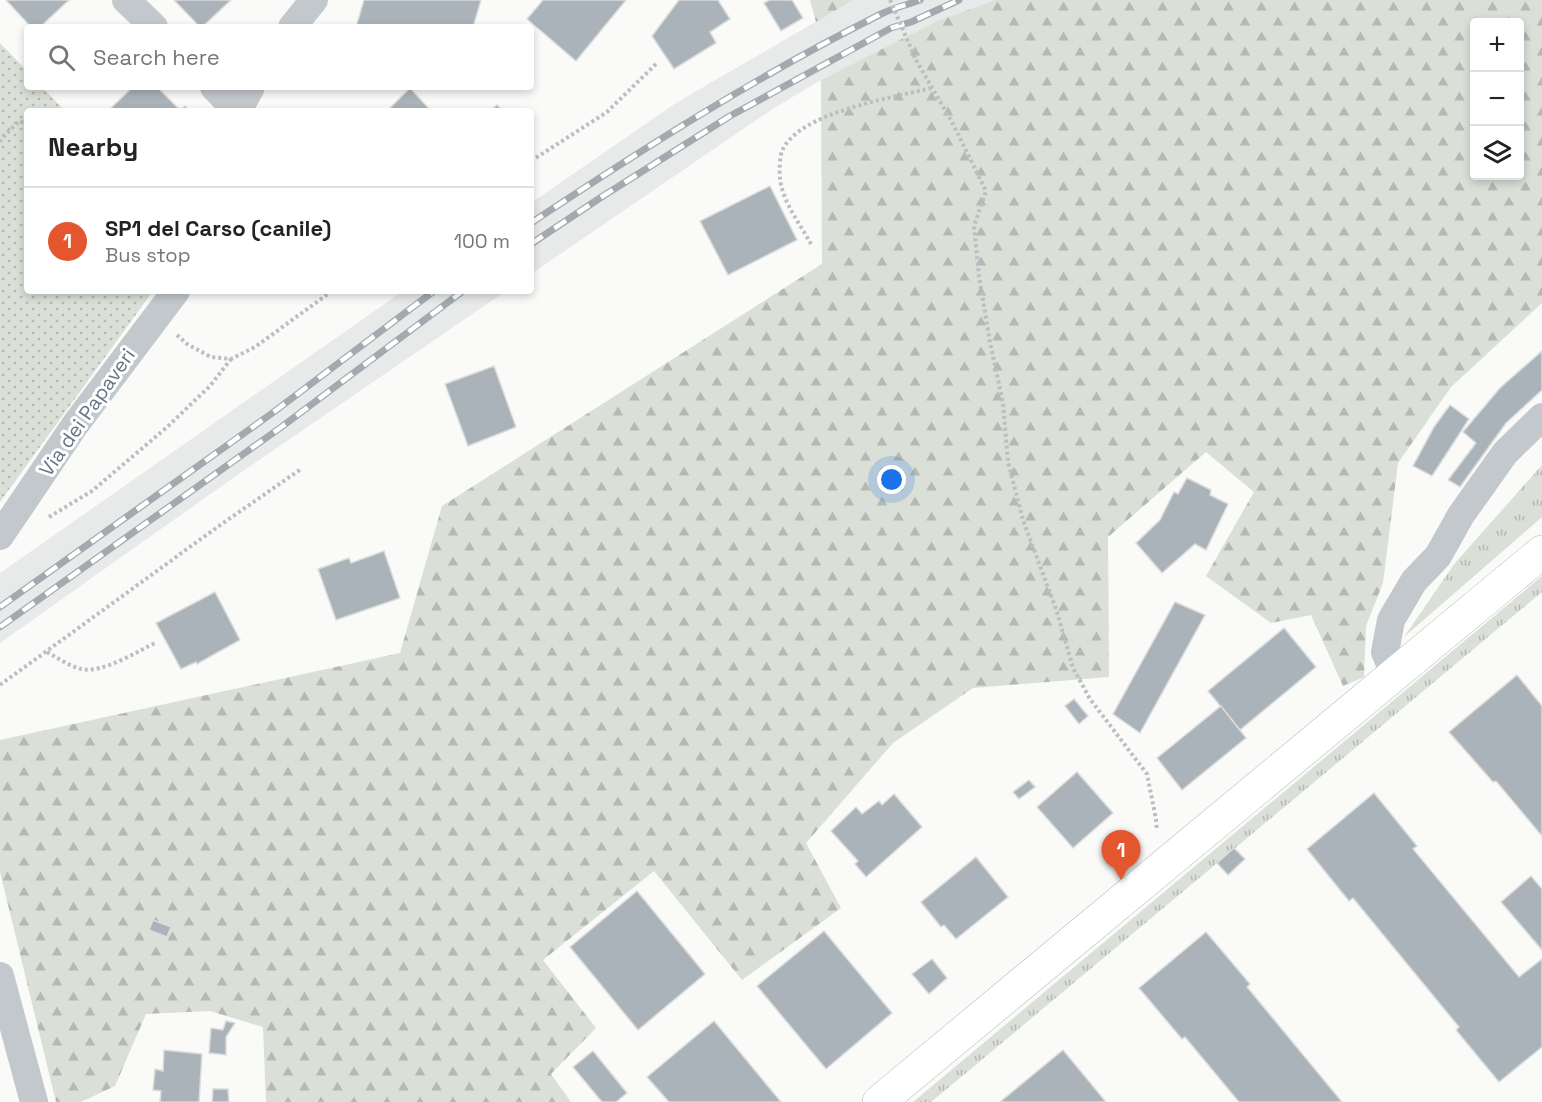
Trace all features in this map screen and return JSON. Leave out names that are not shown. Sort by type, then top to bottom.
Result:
[{"type":"main road","points":[[879,1102],[1542,552]]},
{"type":"street","points":[[126,0],[151,24]]},
{"type":"street","points":[[295,24],[315,0]]},
{"type":"street","points":[[216,90],[234,108]]},
{"type":"street","points":[[239,108],[249,90]]},
{"type":"street","name":"Via dei Papaveri","points":[[0,536],[75,425],[174,294]]},
{"type":"street","points":[[1394,674],[1385,652],[1391,620],[1414,581],[1437,556],[1461,514],[1505,453],[1542,417]]},
{"type":"street","points":[[0,976],[34,1102]]},
{"type":"path","points":[[890,0],[916,60],[958,134],[986,191],[974,226],[979,276],[1003,403],[1008,462],[1023,520],[1057,612],[1073,668],[1090,699],[1147,774],[1156,819],[1158,870]]},
{"type":"path","points":[[534,159],[607,112],[657,63]]},
{"type":"path","points":[[811,244],[785,198],[780,178],[782,151],[800,129],[822,117],[931,88]]},
{"type":"path","points":[[0,140],[19,121],[24,123]]},
{"type":"path","points":[[48,517],[92,491],[166,428],[210,386],[231,359],[255,347],[328,294]]},
{"type":"path","points":[[156,316],[187,344],[212,357],[231,359]]},
{"type":"path","points":[[0,685],[301,469]]},
{"type":"path","points":[[47,652],[83,670],[98,670],[157,642]]},
{"type":"shaded area","points":[[853,0],[995,0],[935,22],[821,80],[774,108],[534,272],[534,201],[676,103]]},
{"type":"shaded area","points":[[399,294],[502,294],[233,478],[0,643],[0,573]]},
{"type":"green space","points":[[810,0],[853,0],[816,22]]},
{"type":"green space","points":[[995,0],[1542,0],[1542,303],[1451,387],[1398,463],[1383,583],[1366,626],[1364,677],[1343,686],[1311,615],[1271,623],[1206,576],[1254,492],[1206,452],[1108,537],[1109,677],[973,688],[893,743],[806,843],[841,908],[742,980],[654,871],[543,960],[596,1028],[551,1074],[571,1102],[266,1102],[263,1027],[210,1011],[146,1014],[115,1086],[81,1102],[56,1102],[0,872],[0,740],[400,653],[442,506],[822,264],[821,80],[935,22]]},
{"type":"green space","points":[[0,43],[24,68],[24,90],[45,90],[62,108],[24,108],[24,294],[151,294],[0,502]]},
{"type":"green space","points":[[1542,465],[1542,517],[1404,637],[1455,563]]},
{"type":"green space","points":[[1542,576],[1542,592],[931,1102],[913,1102]]},
{"type":"building","points":[[6,0],[69,0],[43,24],[28,24]]},
{"type":"building","points":[[174,0],[231,0],[205,24],[197,24]]},
{"type":"building","points":[[364,0],[481,0],[474,24],[357,24]]},
{"type":"building","points":[[543,0],[626,0],[576,61],[527,19]]},
{"type":"building","points":[[679,0],[718,0],[730,19],[710,32],[716,43],[674,69],[652,36]]},
{"type":"building","points":[[770,0],[792,0],[803,18],[781,31],[764,3]]},
{"type":"building","points":[[130,90],[160,90],[178,108],[111,108]]},
{"type":"building","points":[[408,90],[412,90],[428,108],[390,108]]},
{"type":"building","points":[[770,186],[797,240],[728,275],[700,221]]},
{"type":"building","points":[[1542,351],[1542,390],[1506,423],[1460,487],[1448,480],[1476,443],[1463,432],[1500,388]]},
{"type":"building","points":[[494,366],[516,427],[468,446],[445,384]]},
{"type":"building","points":[[1450,405],[1469,419],[1432,476],[1413,466],[1434,427]]},
{"type":"building","points":[[1187,478],[1211,490],[1210,495],[1228,504],[1206,550],[1195,544],[1162,573],[1136,543],[1160,520],[1174,492],[1178,494]]},
{"type":"building","points":[[384,551],[400,598],[336,620],[318,569],[349,558],[351,563]]},
{"type":"building","points":[[215,592],[240,640],[197,664],[196,662],[181,669],[156,623]]},
{"type":"building","points":[[1175,602],[1205,615],[1140,733],[1113,714]]},
{"type":"building","points":[[1284,628],[1316,667],[1240,730],[1208,691]]},
{"type":"building","points":[[1517,675],[1542,706],[1542,836],[1496,781],[1493,782],[1449,732]]},
{"type":"building","points":[[1074,699],[1088,716],[1079,724],[1065,706]]},
{"type":"building","points":[[1221,706],[1246,738],[1182,790],[1157,758]]},
{"type":"building","points":[[1077,772],[1113,813],[1073,848],[1037,807]]},
{"type":"building","points":[[1029,780],[1035,787],[1019,799],[1013,792]]},
{"type":"building","points":[[1374,793],[1417,846],[1413,849],[1519,977],[1542,959],[1542,1047],[1499,1082],[1456,1030],[1459,1027],[1353,898],[1349,901],[1307,849]]},
{"type":"building","points":[[894,794],[922,827],[866,877],[855,864],[858,861],[831,831],[856,807],[862,814],[879,801],[882,805]]},
{"type":"building","points":[[1234,848],[1245,859],[1228,875],[1217,863]]},
{"type":"building","points":[[976,857],[1008,897],[956,939],[944,925],[941,927],[921,902]]},
{"type":"building","points":[[1531,876],[1542,889],[1542,950],[1501,902]]},
{"type":"building","points":[[637,891],[705,974],[638,1030],[570,947]]},
{"type":"building","points":[[153,920],[171,927],[167,937],[149,930]]},
{"type":"building","points":[[824,931],[892,1013],[826,1069],[757,986]]},
{"type":"building","points":[[1206,932],[1250,984],[1247,987],[1342,1102],[1239,1102],[1185,1037],[1182,1039],[1139,988]]},
{"type":"building","points":[[932,959],[947,978],[929,994],[912,974]]},
{"type":"building","points":[[226,1021],[235,1023],[226,1037],[226,1055],[209,1053],[211,1028],[223,1030]]},
{"type":"building","points":[[714,1021],[781,1102],[669,1102],[647,1077]]},
{"type":"building","points":[[164,1050],[202,1054],[199,1102],[160,1102],[161,1091],[153,1090],[155,1069],[163,1071]]},
{"type":"building","points":[[1063,1050],[1106,1102],[1000,1102]]},
{"type":"building","points":[[593,1051],[627,1093],[616,1102],[602,1102],[573,1067]]},
{"type":"building","points":[[213,1089],[228,1089],[229,1102],[212,1102]]},
{"type":"railway","points":[[534,221],[616,167],[746,87],[881,14],[920,0]]},
{"type":"railway","points":[[534,242],[730,116],[891,28],[911,22],[959,0]]},
{"type":"railway","points":[[0,607],[271,414],[430,294]]},
{"type":"railway","points":[[0,627],[280,428],[459,294]]},
{"type":"place","name":"SP1 del Carso (canile)","points":[[1121,880]]}]
